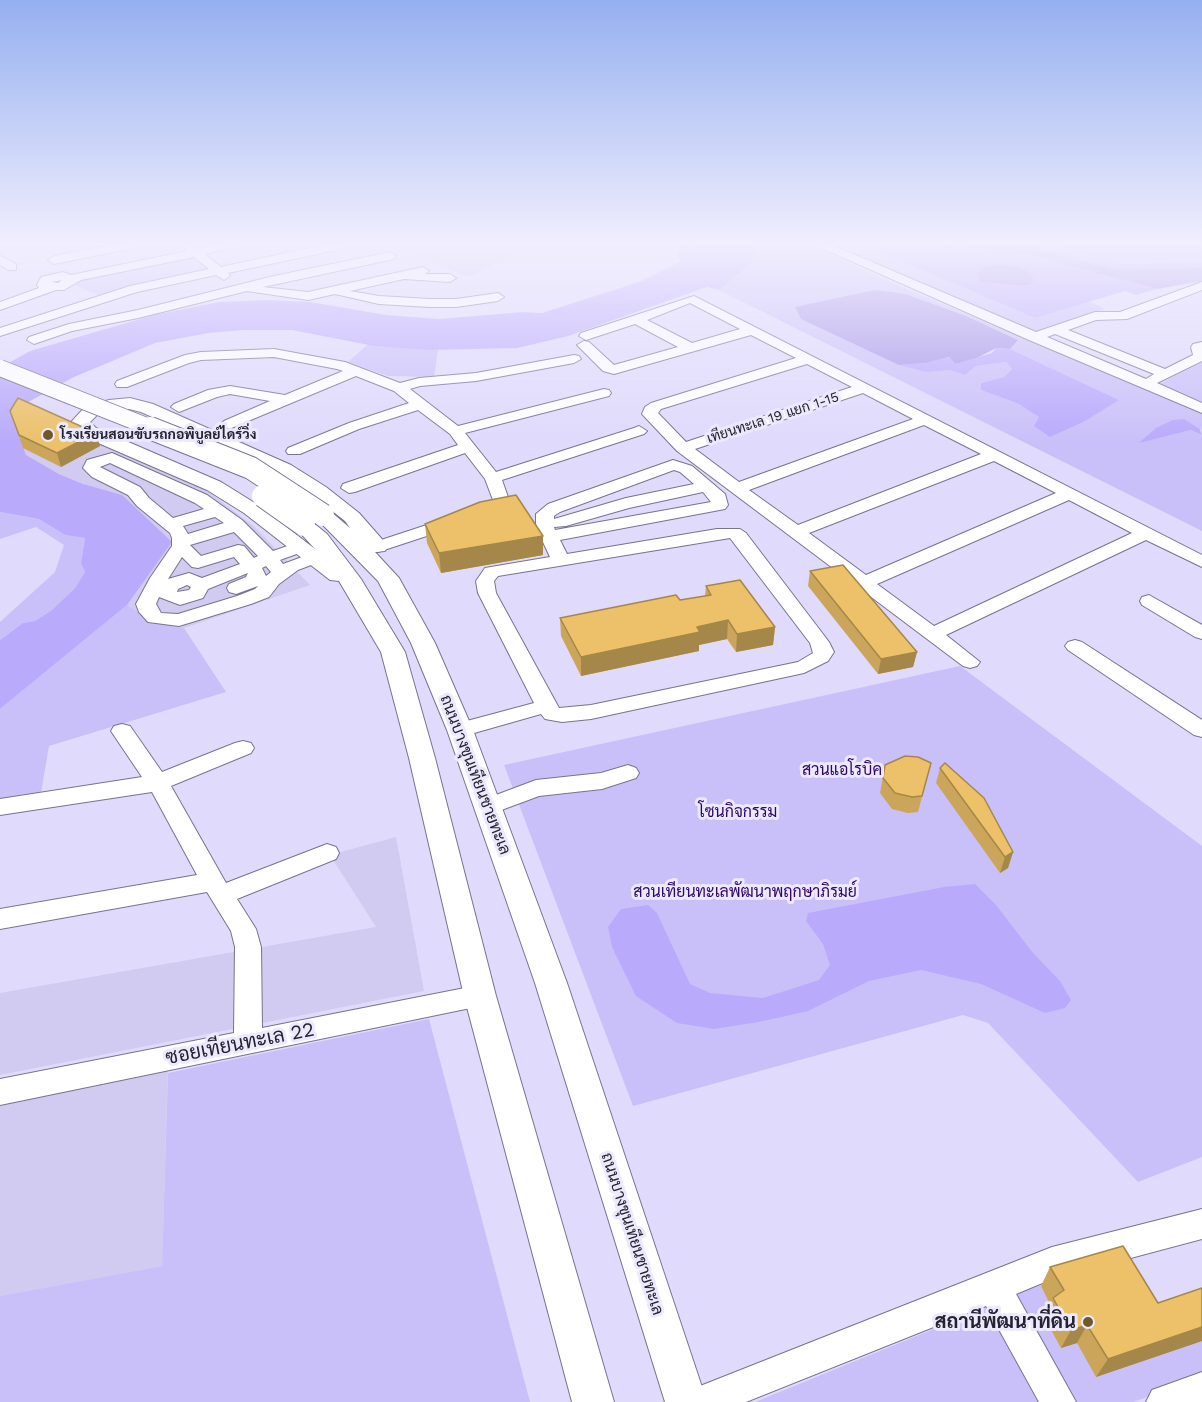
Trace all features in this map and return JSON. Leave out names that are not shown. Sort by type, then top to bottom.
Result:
[{"type":"main road","name":"ถนนบางขุนเทียนชายทะเล","points":[[0,368],[251,468],[310,536],[351,540],[388,578],[423,643],[460,730],[488,807],[551,983],[686,1402]]},
{"type":"main road","name":"ถนนบางขุนเทียนชายทะเล","points":[[0,381],[236,477],[310,536],[319,539],[353,585],[393,652],[421,753],[480,996],[593,1402]]},
{"type":"main road","points":[[310,536],[251,509],[214,486],[89,432],[81,426],[81,421],[91,411],[109,405],[130,403],[147,408],[284,469],[319,491],[352,517],[385,558],[388,578]]},
{"type":"street","points":[[0,332],[64,310]]},
{"type":"street","points":[[104,310],[112,319]]},
{"type":"street","points":[[33,340],[69,328],[155,310]]},
{"type":"street","points":[[665,310],[585,340],[608,368],[614,370],[752,330]]},
{"type":"street","points":[[708,310],[752,330],[927,419],[1202,562]]},
{"type":"street","points":[[972,310],[1202,408]]},
{"type":"street","points":[[1034,337],[1095,316],[1122,316],[1137,310]]},
{"type":"street","points":[[637,320],[691,348]]},
{"type":"street","points":[[1056,330],[1166,374]]},
{"type":"street","points":[[1144,384],[1200,357],[1198,347],[1202,346]]},
{"type":"street","points":[[122,384],[185,359],[274,352],[340,365],[399,388],[455,431],[493,478],[501,500],[497,506],[378,548]]},
{"type":"street","points":[[399,388],[419,382],[476,377],[574,359]]},
{"type":"street","points":[[809,359],[650,410],[650,414],[683,448],[970,662]]},
{"type":"street","points":[[229,424],[356,371]]},
{"type":"street","name":"เทียนทะเล 19 แยก 1-15","points":[[683,448],[864,388]]},
{"type":"street","points":[[179,407],[213,393],[230,390],[287,400]]},
{"type":"street","points":[[455,431],[604,393]]},
{"type":"street","points":[[294,452],[354,426],[421,404]]},
{"type":"street","points":[[738,488],[927,419]]},
{"type":"street","points":[[493,478],[639,431]]},
{"type":"street","points":[[349,489],[468,447]]},
{"type":"street","points":[[797,532],[994,455]]},
{"type":"street","points":[[112,458],[191,495],[229,520],[268,566],[238,550],[198,563],[169,526],[134,491],[98,474],[91,468],[93,464],[112,458]]},
{"type":"street","points":[[547,532],[719,505],[719,498],[686,470],[673,465],[554,508],[544,514],[547,532],[561,560]]},
{"type":"street","points":[[547,532],[626,503],[705,487]]},
{"type":"street","points":[[614,488],[638,519]]},
{"type":"street","points":[[864,583],[1069,494]]},
{"type":"street","points":[[191,495],[169,526],[165,584],[174,598],[185,598],[196,594],[201,585],[268,566]]},
{"type":"street","points":[[169,526],[191,495]]},
{"type":"street","points":[[169,526],[198,520],[229,520]]},
{"type":"street","points":[[169,526],[229,520]]},
{"type":"street","points":[[735,533],[819,642],[824,652],[821,657],[804,667],[591,712],[562,716],[553,714],[546,706],[487,594],[485,581],[492,572],[717,534],[735,533]]},
{"type":"street","points":[[934,633],[1146,533]]},
{"type":"street","points":[[165,584],[146,604],[149,612],[155,618],[165,621],[179,620],[222,608],[216,599],[217,595],[253,581],[268,566],[310,536]]},
{"type":"street","points":[[1149,601],[1202,633]]},
{"type":"street","points":[[1075,646],[1202,730]]},
{"type":"street","points":[[460,730],[546,706]]},
{"type":"street","points":[[122,731],[158,783],[217,889],[243,928],[248,947],[248,1042]]},
{"type":"street","points":[[0,807],[158,783],[243,748]]},
{"type":"street","points":[[488,807],[536,788],[602,781],[628,773]]},
{"type":"street","points":[[0,919],[217,889],[327,853]]},
{"type":"street","name":"ซอยเทียนทะเล 22","points":[[0,1092],[480,996]]},
{"type":"street","points":[[702,1402],[1052,1263],[1202,1224]]},
{"type":"street","points":[[993,1286],[1058,1402]]},
{"type":"street","points":[[1164,1402],[1202,1389]]},
{"type":"shaded area","points":[[177,310],[359,310],[439,319],[523,312],[542,313],[550,310],[641,310],[568,336],[517,348],[429,350],[374,346],[292,330],[208,333],[155,343],[74,377],[21,406],[15,425],[26,455],[59,474],[83,484],[122,495],[172,542],[127,605],[0,709],[0,640],[23,623],[35,621],[52,610],[75,588],[85,572],[81,563],[85,538],[65,535],[39,519],[0,512],[0,368],[30,351]]},
{"type":"shaded area","points":[[797,310],[951,310],[1018,340],[1010,349],[996,348],[971,361],[955,364],[949,357],[926,363],[899,365],[801,319]]},
{"type":"shaded area","points":[[1017,310],[1060,310],[1035,318]]},
{"type":"shaded area","points":[[996,348],[1010,349],[1119,400],[1085,421],[1050,437],[1034,426],[1039,417],[1019,404],[981,390],[981,383],[1004,377],[1012,369],[1006,362],[976,366],[965,375],[949,370],[926,372],[899,365],[926,363],[949,357],[955,364],[992,353]]},
{"type":"shaded area","points":[[22,411],[129,453],[210,493],[255,527],[310,585],[184,628],[156,623],[127,605],[171,541],[83,484],[59,474],[26,455],[15,424]]},
{"type":"shaded area","points":[[1184,419],[1200,429],[1202,435],[1191,430],[1139,443],[1156,428],[1173,420]]},
{"type":"shaded area","points":[[396,837],[424,991],[0,1075],[0,993],[376,927],[330,855]]},
{"type":"shaded area","points":[[975,884],[996,905],[1033,953],[1060,981],[1071,1000],[1065,1008],[1045,1013],[981,984],[921,970],[869,981],[808,1011],[759,1022],[714,1029],[677,1023],[636,996],[612,947],[608,927],[621,909],[648,905],[657,913],[690,984],[710,993],[763,998],[819,980],[830,965],[823,944],[806,921],[808,913],[944,887]]},
{"type":"shaded area","points":[[168,1064],[162,1266],[0,1296],[0,1097]]},
{"type":"green space","points":[[760,310],[915,310],[949,370],[965,375],[976,366],[1006,362],[1012,369],[1004,377],[981,383],[981,390],[1019,404],[1040,417],[1103,409],[1119,400],[1010,349],[1018,340],[951,310],[958,310],[1202,414],[1202,430],[1184,420],[1141,442],[1191,430],[1202,435],[1202,531]]},
{"type":"green space","points":[[982,310],[1017,310],[1035,318],[1059,310],[1101,310],[1034,333]]},
{"type":"green space","points":[[368,344],[438,350],[434,377],[388,376],[348,362]]},
{"type":"green space","points":[[1202,360],[1202,402],[1160,384]]},
{"type":"green space","points":[[0,512],[39,519],[65,535],[85,538],[81,563],[85,572],[75,588],[52,610],[35,621],[23,623],[0,640],[0,622],[55,572],[64,545],[36,527],[0,539]]},
{"type":"green space","points":[[127,605],[156,623],[184,628],[226,692],[49,746],[41,793],[0,799],[0,709]]},
{"type":"green space","name":"สวนเทียนทะเลพัฒนาพฤกษาภิรมย์","points":[[960,666],[1202,846],[1202,1157],[1138,1182],[988,1023],[963,1015],[633,1106],[504,765]]},
{"type":"green space","points":[[429,1019],[530,1402],[0,1402],[0,1296],[162,1266],[168,1073]]},
{"type":"green space","points":[[1108,1266],[1152,1336],[1202,1317],[1202,1378],[1133,1402],[1070,1402],[1008,1295]]},
{"type":"green space","points":[[990,1306],[1042,1402],[755,1402]]},
{"type":"building","points":[[18,398],[96,433],[57,453],[19,435],[10,411]]},
{"type":"building","points":[[516,495],[543,536],[439,553],[425,524],[480,502]]},
{"type":"building","points":[[843,565],[917,652],[881,659],[810,571]]},
{"type":"building","points":[[740,580],[775,627],[737,634],[728,620],[697,627],[700,632],[581,657],[560,618],[676,595],[680,600],[711,595],[706,586]]},
{"type":"building","points":[[905,756],[918,757],[931,763],[922,796],[912,797],[895,793],[883,778],[885,765]]},
{"type":"building","points":[[945,763],[984,798],[1013,852],[1005,857],[940,768]]},
{"type":"building","name":"สถานีพัฒนาที่ดิน","points":[[1123,1246],[1158,1303],[1202,1288],[1202,1327],[1108,1359],[1087,1325],[1071,1330],[1053,1298],[1064,1290],[1050,1267]]},
{"type":"place","name":"โรงเรียนสอนขับรถกอพิบูลย์ไดร์วิ่ง","points":[[48,435]]},
{"type":"place","name":"สถานีพัฒนาที่ดิน","points":[[1088,1322]]},
{"type":"park label","name":"สวนแอโรบิค","points":[[842,770]]},
{"type":"park label","name":"โซนกิจกรรม","points":[[738,812]]}]
